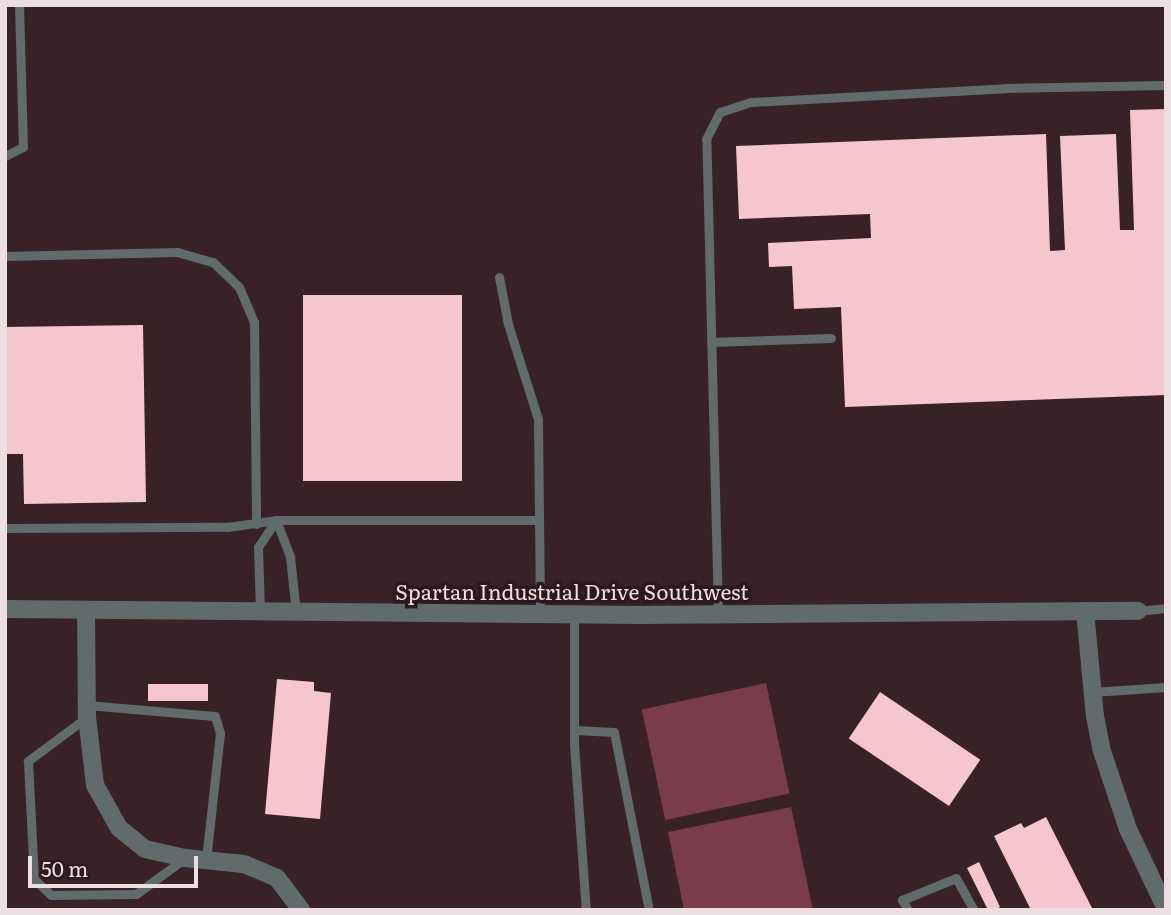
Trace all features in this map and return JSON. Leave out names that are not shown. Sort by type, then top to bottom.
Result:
[{"type":"street","name":"Spartan Industrial Drive Southwest","points":[[5,608],[540,614],[1138,611]]},
{"type":"street","points":[[86,610],[87,711],[95,785],[119,828],[145,849],[185,858],[244,864],[277,878],[301,910]]},
{"type":"street","points":[[1085,611],[1092,692],[1101,748],[1111,785],[1166,909]]},
{"type":"lane","points":[[5,156],[23,146],[19,5]]},
{"type":"lane","points":[[718,614],[706,139],[720,112],[751,102],[1006,88],[1166,85]]},
{"type":"lane","points":[[5,256],[177,253],[213,262],[239,288],[254,322],[256,524]]},
{"type":"lane","points":[[499,277],[508,324],[538,419],[540,614]]},
{"type":"lane","points":[[710,342],[831,338]]},
{"type":"lane","points":[[260,611],[258,547],[276,520]]},
{"type":"lane","points":[[276,520],[290,557],[296,612]]},
{"type":"lane","points":[[5,528],[227,527],[276,520],[538,520]]},
{"type":"lane","points":[[1138,611],[1166,608]]},
{"type":"lane","points":[[574,614],[575,730],[586,910]]},
{"type":"lane","points":[[1092,692],[1166,687]]},
{"type":"lane","points":[[185,858],[136,894],[51,895],[34,879],[28,761],[87,711],[215,716],[220,733],[206,860]]},
{"type":"lane","points":[[575,730],[614,732],[649,910]]},
{"type":"lane","points":[[908,910],[902,900],[956,878],[974,910]]},
{"type":"shaded area","points":[[766,683],[789,794],[665,820],[642,709]]},
{"type":"shaded area","points":[[791,807],[813,910],[684,910],[668,832]]},
{"type":"building","points":[[1166,109],[1166,395],[845,407],[841,307],[794,309],[792,266],[769,267],[768,243],[871,238],[870,214],[739,219],[736,146],[1046,134],[1050,251],[1065,250],[1060,136],[1116,134],[1120,230],[1134,230],[1130,110]]},
{"type":"building","points":[[303,295],[462,295],[462,481],[303,481]]},
{"type":"building","points":[[143,325],[146,502],[24,504],[23,454],[5,454],[5,327]]},
{"type":"building","points":[[277,679],[314,682],[314,691],[331,693],[320,819],[265,814]]},
{"type":"building","points":[[148,684],[208,684],[208,701],[148,701]]},
{"type":"building","points":[[880,692],[980,760],[949,806],[849,738]]},
{"type":"building","points":[[1046,817],[1093,910],[1031,910],[994,836],[1021,823],[1024,828]]},
{"type":"building","points":[[979,862],[1000,907],[995,910],[988,910],[967,868]]}]
